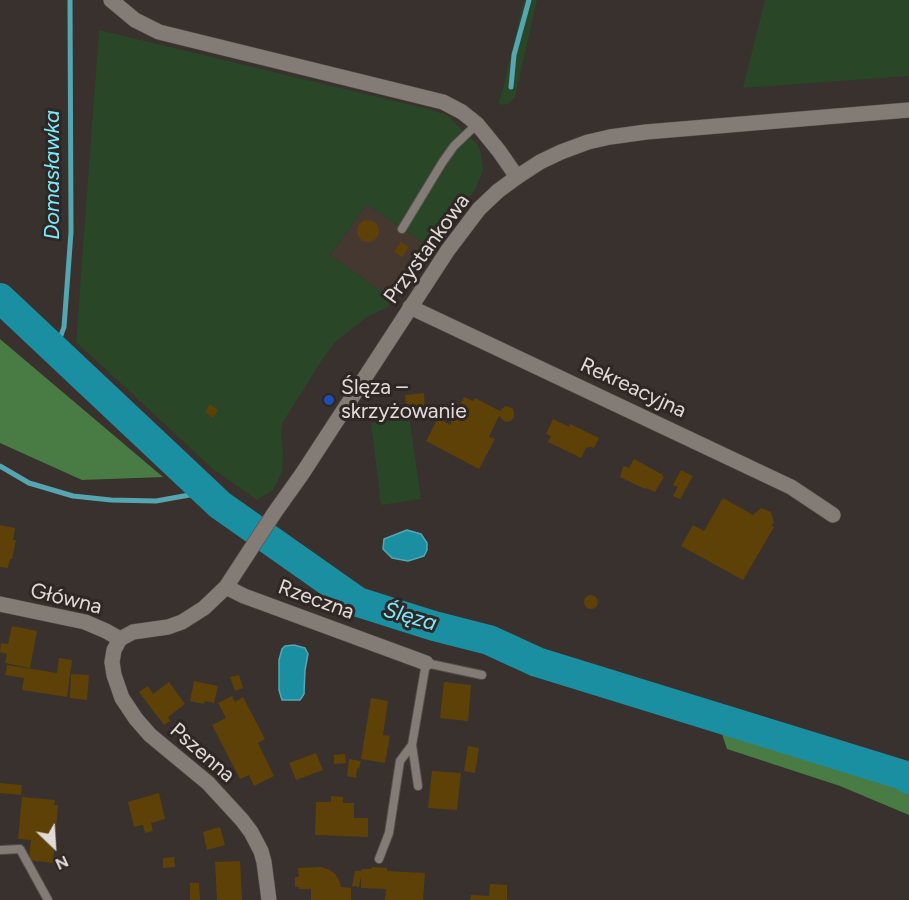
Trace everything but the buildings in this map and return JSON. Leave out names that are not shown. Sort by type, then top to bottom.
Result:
[{"type":"street","points":[[111,0],[135,20],[159,32],[444,102],[477,124],[500,151],[517,177]]},
{"type":"street","name":"Przystankowa","points":[[120,639],[132,632],[168,627],[182,622],[204,608],[226,587],[448,250],[478,209],[517,177],[561,152],[610,137],[909,110]]},
{"type":"street","name":"Rekreacyjna","points":[[410,307],[791,487],[834,515]]},
{"type":"street","name":"Rzeczna","points":[[226,587],[244,596],[426,663]]},
{"type":"street","name":"Główna","points":[[0,604],[85,622],[120,639]]},
{"type":"street","name":"Pszenna","points":[[120,639],[114,650],[112,662],[122,698],[150,735],[208,783],[243,820],[261,851],[269,900]]},
{"type":"lane","points":[[402,228],[454,146],[477,124]]},
{"type":"lane","points":[[418,786],[412,745],[426,663],[482,675]]},
{"type":"lane","points":[[379,859],[389,833],[400,762],[412,745]]},
{"type":"lane","points":[[1,850],[20,849],[48,900]]},
{"type":"shaded area","points":[[367,204],[429,247],[392,299],[330,255]]},
{"type":"green space","points":[[524,0],[537,0],[515,97],[509,104],[503,105],[498,103]]},
{"type":"green space","points":[[765,0],[909,0],[909,76],[743,88]]},
{"type":"green space","points":[[99,30],[447,115],[477,144],[481,153],[483,170],[475,190],[429,247],[367,204],[330,255],[392,299],[388,307],[367,317],[335,342],[324,357],[283,422],[282,472],[273,490],[257,500],[213,469],[76,342]]},
{"type":"green space","points":[[0,339],[163,477],[82,480],[0,443]]},
{"type":"green space","points":[[409,416],[421,499],[381,505],[371,423]]},
{"type":"green space","points":[[720,728],[909,773],[909,815],[840,786],[727,749]]},
{"type":"water","points":[[407,530],[421,534],[427,543],[424,556],[408,561],[392,558],[383,549],[384,539]]},
{"type":"water","points":[[294,645],[305,648],[308,654],[304,694],[300,700],[282,700],[279,690],[279,660],[285,646]]},
{"type":"waterway","name":"Domasławka","points":[[56,349],[64,327],[71,232],[70,0]]},
{"type":"waterway","points":[[511,87],[514,55],[529,0]]},
{"type":"waterway","name":"Ślęza","points":[[0,298],[220,505],[358,602],[434,626],[489,640],[537,662],[903,775],[909,779]]},
{"type":"waterway","points":[[0,466],[29,483],[73,496],[156,501],[206,492]]},
{"type":"place","name":"Ślęza – skrzyżowanie","points":[[329,400]]}]
